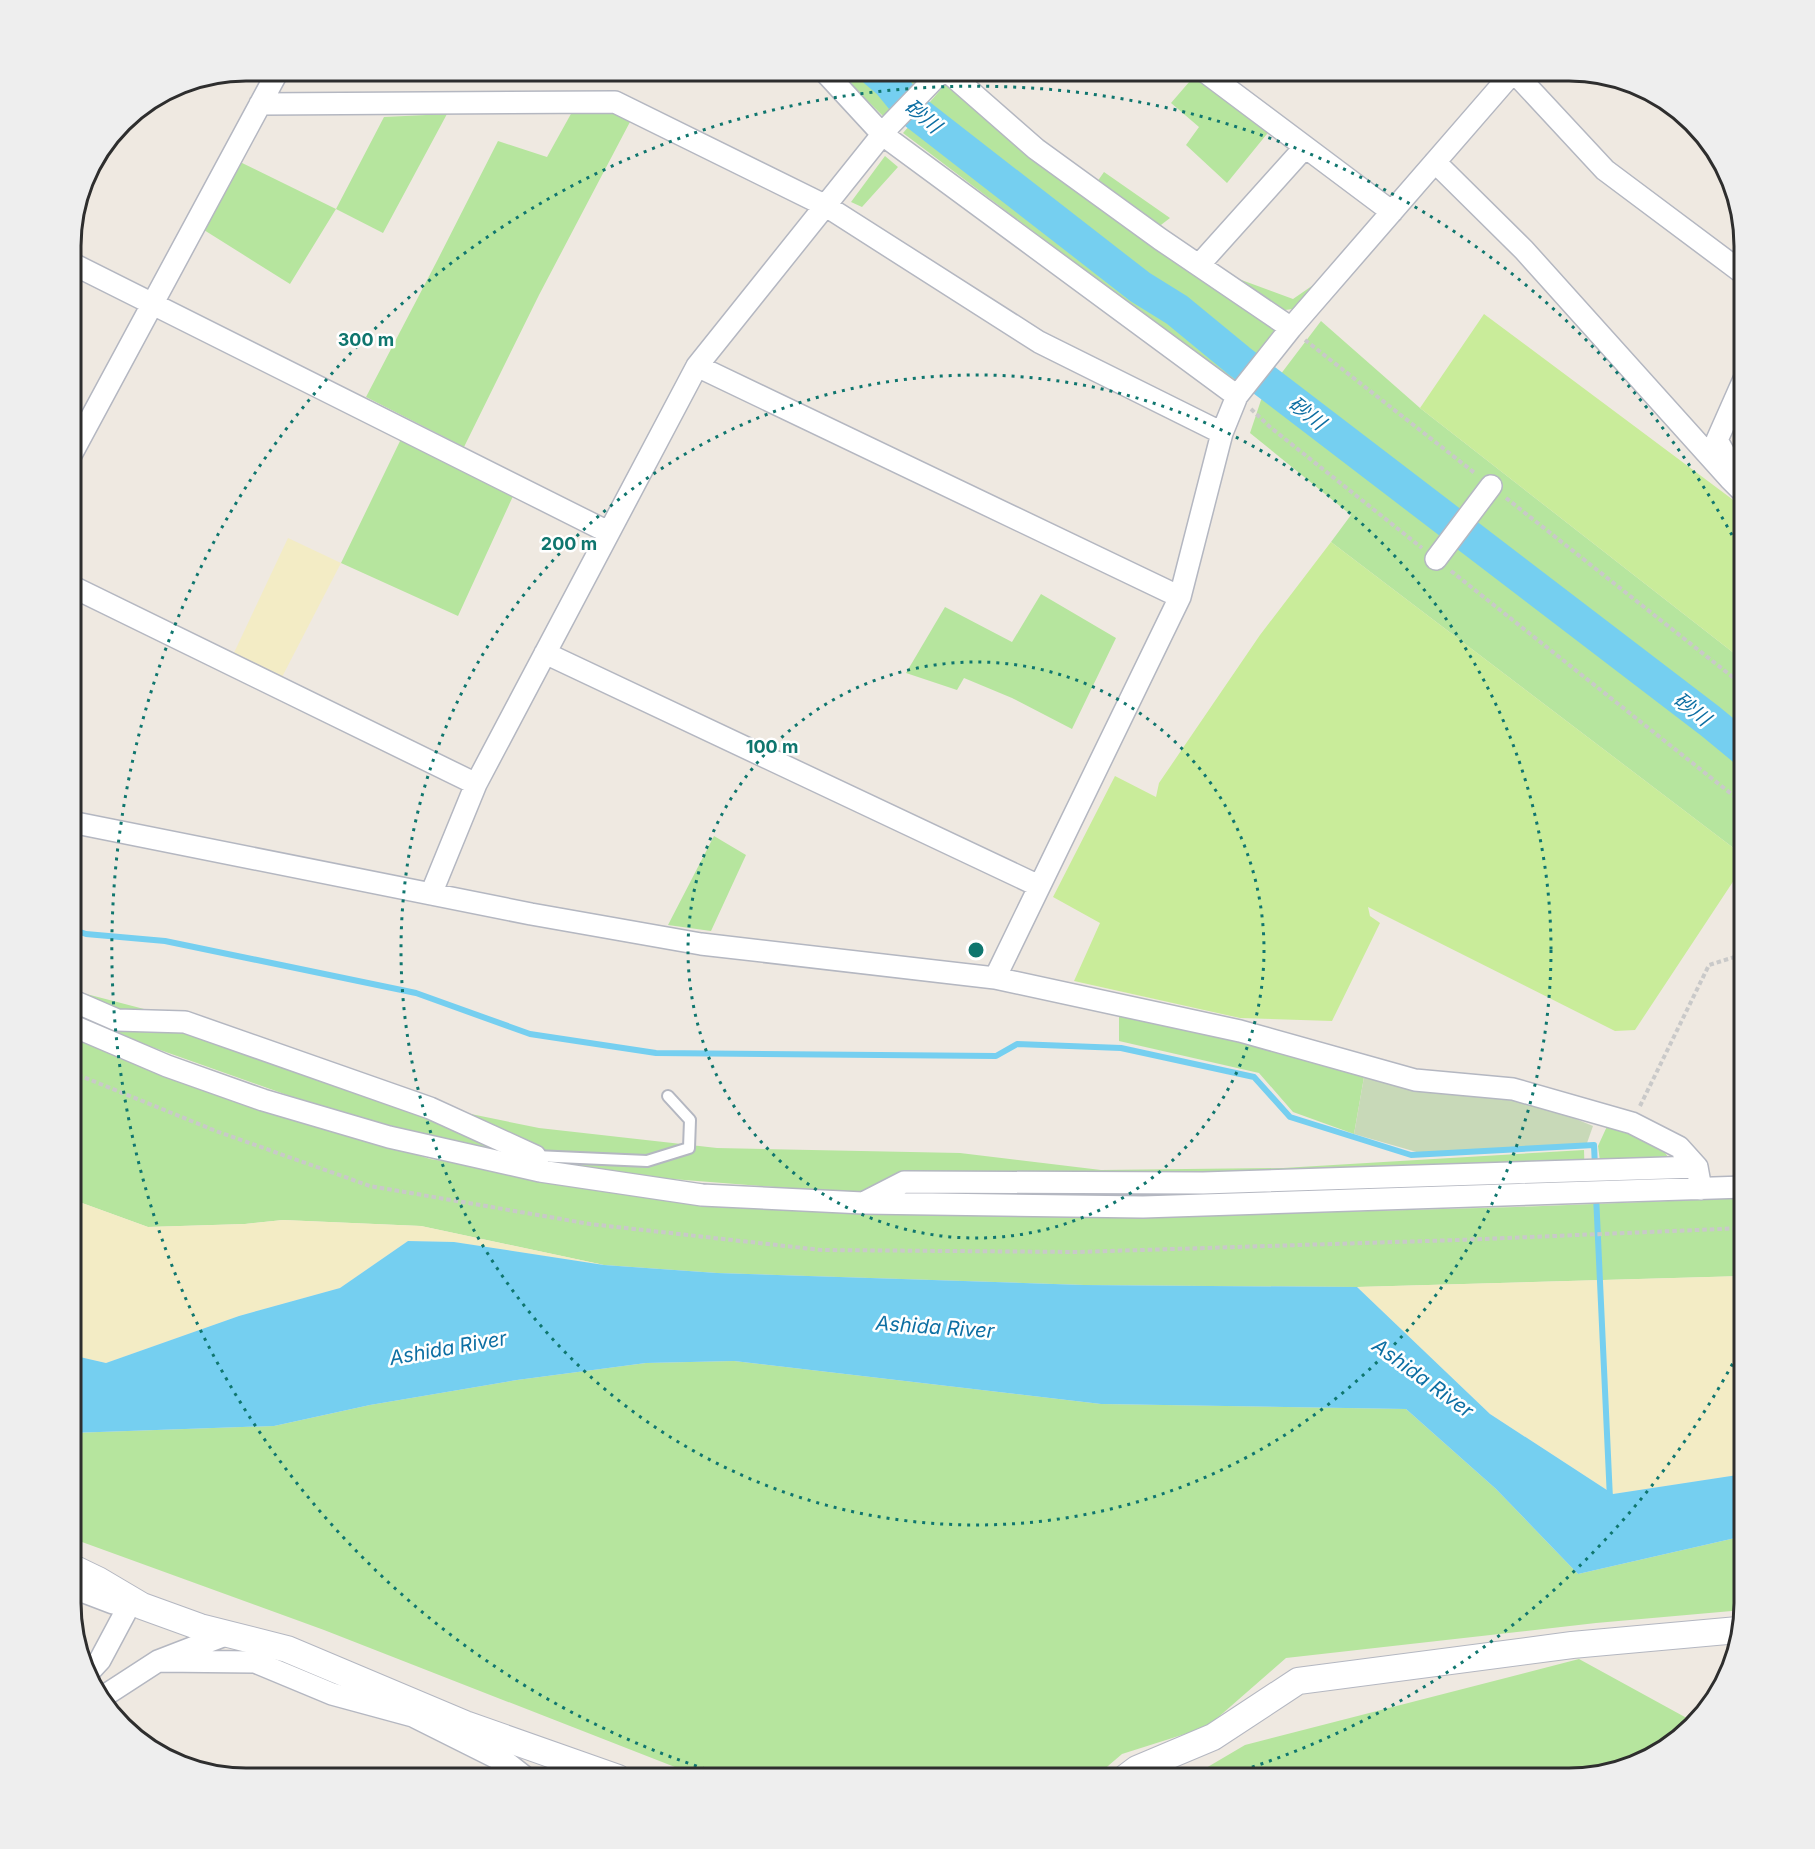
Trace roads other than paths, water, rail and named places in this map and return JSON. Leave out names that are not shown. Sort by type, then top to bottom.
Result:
[{"type":"street","points":[[81,436],[272,81]]},
{"type":"street","points":[[835,81],[886,130],[1237,396]]},
{"type":"street","points":[[431,894],[476,784],[697,366],[886,130],[934,81]]},
{"type":"street","points":[[956,81],[1036,149],[1198,266],[1291,328]]},
{"type":"street","points":[[1218,81],[1392,212]]},
{"type":"street","points":[[994,978],[1180,597],[1222,433],[1237,396],[1291,328],[1504,81]]},
{"type":"street","points":[[1522,81],[1605,170],[1734,267]]},
{"type":"street","points":[[260,104],[615,102],[826,206],[1039,342],[1222,433]]},
{"type":"street","points":[[1198,266],[1305,147]]},
{"type":"street","points":[[1435,162],[1524,250],[1734,483]]},
{"type":"street","points":[[81,267],[608,532]]},
{"type":"street","points":[[697,366],[1180,597]]},
{"type":"street","points":[[1734,402],[1717,440],[1734,471]]},
{"type":"street","points":[[1436,559],[1491,486]]},
{"type":"street","points":[[81,591],[476,784]]},
{"type":"street","points":[[545,653],[1039,886]]},
{"type":"street","points":[[81,824],[531,915],[701,945],[994,978],[1240,1031],[1415,1080],[1513,1089],[1632,1123],[1679,1147],[1697,1167],[1701,1189]]},
{"type":"street","points":[[81,1004],[117,1020],[185,1022],[430,1108],[537,1163]]},
{"type":"street","points":[[81,1029],[167,1066],[263,1100],[389,1137],[702,1195],[863,1203],[1143,1207],[1734,1187]]},
{"type":"street","points":[[863,1203],[904,1182],[1203,1183],[1697,1167]]},
{"type":"street","points":[[81,1572],[137,1603],[200,1627],[287,1649],[416,1710],[513,1768]]},
{"type":"street","points":[[81,1591],[113,1603],[137,1603]]},
{"type":"street","points":[[94,1666],[137,1603]]},
{"type":"street","points":[[1139,1768],[1213,1737],[1298,1681],[1572,1645],[1731,1631]]},
{"type":"street","points":[[108,1693],[158,1661],[228,1634]]},
{"type":"street","points":[[158,1661],[255,1662],[332,1694],[416,1710],[465,1724],[587,1768]]},
{"type":"lane","points":[[537,1163],[647,1161],[688,1148],[690,1120],[668,1096]]},
{"type":"water","name":"Ashida River","points":[[408,1241],[454,1242],[604,1265],[717,1273],[1084,1285],[1357,1287],[1490,1414],[1613,1494],[1734,1476],[1734,1538],[1578,1574],[1496,1489],[1406,1409],[1101,1404],[734,1361],[646,1363],[517,1380],[370,1405],[274,1426],[81,1433],[81,1357],[106,1363],[239,1316],[340,1288]]},
{"type":"waterway","name":"砂川","points":[[888,81],[911,109],[1140,287],[1177,310],[1239,361],[1734,741]]},
{"type":"waterway","points":[[81,932],[165,941],[416,993],[530,1034],[656,1053],[996,1056],[1017,1044],[1121,1048],[1254,1077],[1290,1117],[1411,1155],[1594,1145],[1595,1167]]},
{"type":"waterway","points":[[1596,1195],[1610,1499]]}]
